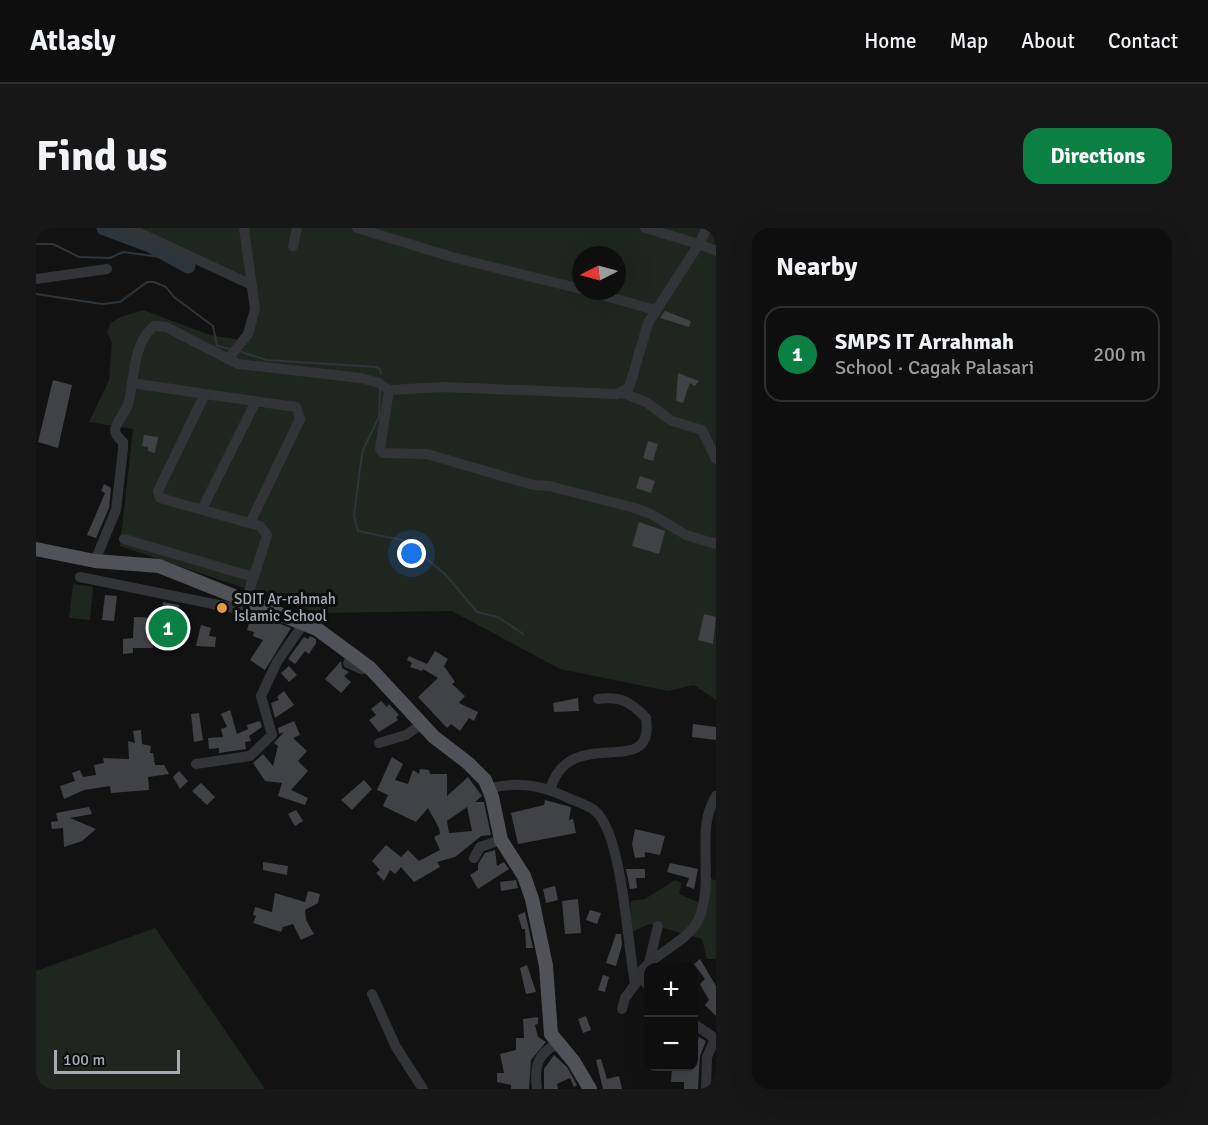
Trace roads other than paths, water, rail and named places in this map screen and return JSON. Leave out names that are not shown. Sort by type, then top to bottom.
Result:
[{"type":"main road","points":[[36,549],[95,561],[159,566],[244,605],[304,623],[330,636],[370,668],[399,696],[422,724],[468,763],[484,780],[501,840],[524,876],[532,899],[546,966],[552,1034],[557,1044],[574,1062],[590,1089]]},
{"type":"street","points":[[129,228],[252,285]]},
{"type":"street","points":[[229,357],[239,343],[245,339],[251,328],[255,309],[244,228]]},
{"type":"street","points":[[293,246],[297,228]]},
{"type":"street","points":[[357,228],[452,258],[572,287]]},
{"type":"street","points":[[645,228],[716,251]]},
{"type":"street","points":[[623,393],[633,379],[648,323],[707,228]]},
{"type":"street","points":[[36,279],[107,269]]},
{"type":"street","points":[[620,300],[655,310]]},
{"type":"street","points":[[95,561],[116,510],[123,442],[116,435],[116,429],[123,417],[144,337],[154,326],[170,329],[253,366],[361,378],[384,387],[444,387],[576,394],[623,393],[646,402],[672,421],[702,430],[716,459]]},
{"type":"street","points":[[132,382],[296,407],[300,418],[250,523]]},
{"type":"street","points":[[384,387],[380,449],[383,453],[427,454],[533,485],[550,486],[638,509],[686,535],[716,544]]},
{"type":"street","points":[[80,577],[244,605],[267,535],[260,526],[160,498],[158,491],[205,394]]},
{"type":"street","points":[[202,509],[256,401]]},
{"type":"street","points":[[124,539],[254,577]]},
{"type":"street","points":[[196,764],[250,756],[272,735],[261,696],[273,670],[304,623]]},
{"type":"street","points":[[348,663],[361,669],[370,668]]},
{"type":"street","points":[[550,790],[555,773],[567,762],[592,753],[633,751],[640,747],[647,736],[646,718],[632,703],[617,697],[598,699]]},
{"type":"street","points":[[379,743],[406,735],[422,724]]},
{"type":"street","points":[[488,789],[509,784],[550,790],[594,810],[608,827],[642,982],[625,998],[622,1010]]},
{"type":"street","points":[[649,963],[693,930],[705,907],[711,883],[708,820],[716,796]]},
{"type":"street","points":[[474,858],[480,847],[501,840]]},
{"type":"street","points":[[649,963],[658,926]]},
{"type":"street","points":[[372,994],[396,1047],[423,1089]]},
{"type":"street","points":[[698,1027],[716,1038],[707,1057],[706,1089]]},
{"type":"street","points":[[537,1089],[535,1066],[542,1053],[557,1044]]},
{"type":"waterway","points":[[104,228],[150,245],[188,266]]},
{"type":"waterway","points":[[36,244],[53,244],[79,257],[110,258],[123,252],[176,259]]},
{"type":"waterway","points":[[36,294],[102,304],[120,302],[147,282],[154,282],[166,287],[174,297],[213,326],[217,346],[230,349]]},
{"type":"waterway","points":[[238,351],[267,360],[376,367],[380,369],[381,374]]},
{"type":"waterway","points":[[380,389],[379,417],[363,450],[360,468],[354,516],[358,531],[402,540],[445,574],[477,612],[498,617],[523,634]]},
{"type":"place","name":"SDIT Ar-rahmah Islamic School","points":[[222,608]]},
{"type":"place","name":"SMPS IT Arrahmah","points":[[168,628]]}]
